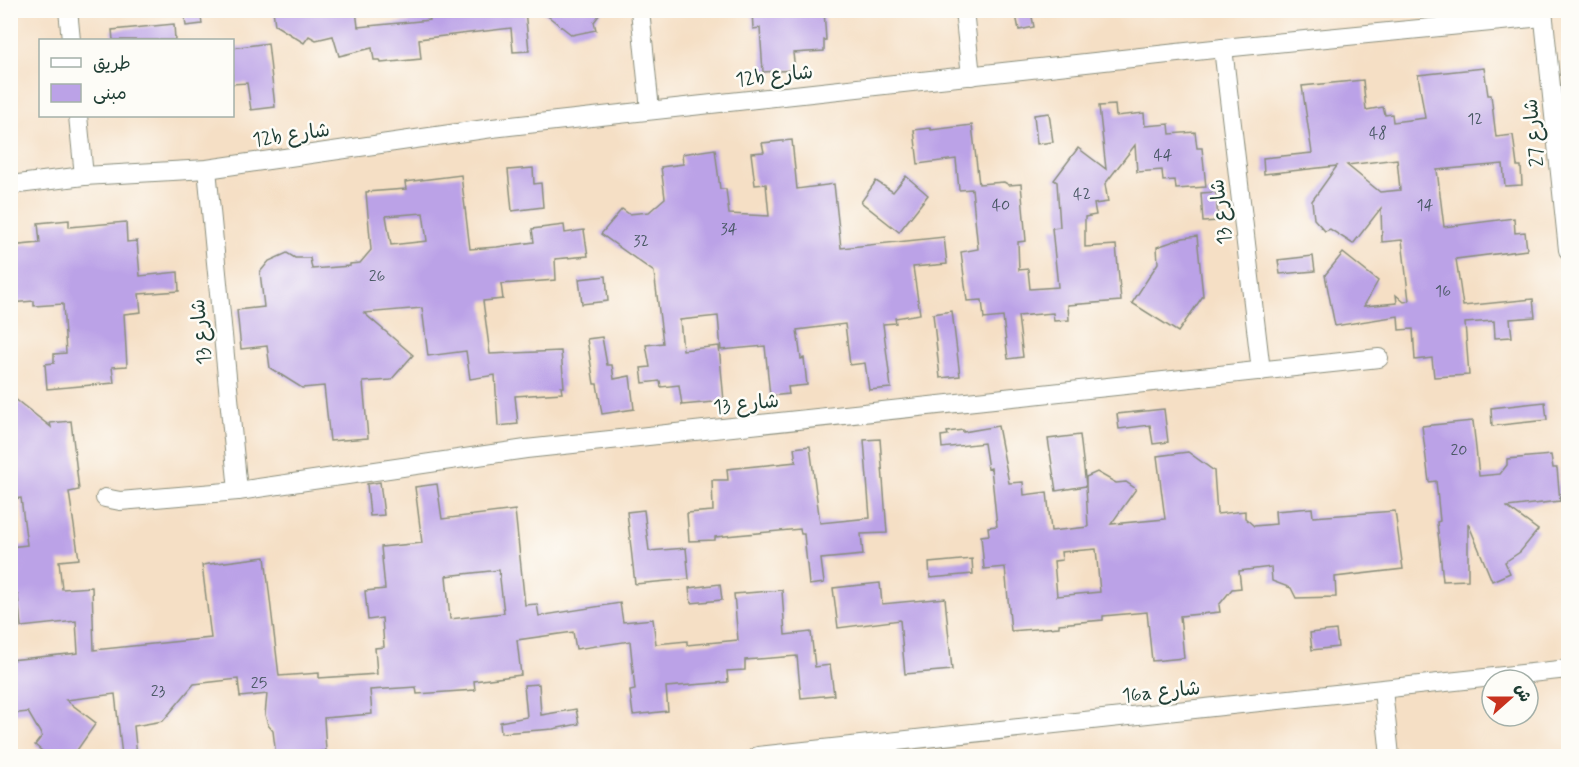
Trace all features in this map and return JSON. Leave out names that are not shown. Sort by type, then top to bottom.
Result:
[{"type":"street","points":[[68,10],[71,39]]},
{"type":"street","points":[[640,10],[650,110]]},
{"type":"street","points":[[964,10],[971,76]]},
{"type":"street","name":"12b شارع","points":[[10,185],[84,176],[207,169],[492,128],[1543,14]]},
{"type":"street","name":"شارع 27","points":[[1543,14],[1569,250]]},
{"type":"street","name":"شارع 13","points":[[1223,48],[1261,371]]},
{"type":"street","points":[[78,117],[84,176]]},
{"type":"street","name":"شارع 13","points":[[207,169],[238,491]]},
{"type":"street","name":"شارع 13","points":[[105,498],[120,501],[238,491],[526,449],[1379,358]]},
{"type":"street","name":"16a شارع","points":[[758,756],[879,750],[1569,669]]},
{"type":"street","points":[[1383,690],[1390,756]]},
{"type":"building","points":[[184,10],[200,10],[202,24],[186,26]]},
{"type":"building","points":[[273,10],[356,10],[358,27],[430,20],[428,10],[525,10],[529,51],[513,52],[511,28],[419,39],[421,59],[381,63],[380,60],[374,60],[372,48],[339,56],[333,36],[316,40],[309,36],[304,43],[275,25]]},
{"type":"building","points":[[540,10],[603,10],[594,22],[596,30],[572,35]]},
{"type":"building","points":[[752,10],[824,10],[826,40],[824,40],[824,51],[793,53],[795,70],[763,72],[760,28],[753,29]]},
{"type":"building","points":[[1031,12],[1034,27],[1019,30],[1016,15]]},
{"type":"building","points":[[174,24],[175,39],[113,39],[112,30]]},
{"type":"building","points":[[268,43],[275,107],[251,110],[247,83],[234,84],[234,48]]},
{"type":"building","points":[[1484,68],[1488,95],[1491,95],[1496,137],[1513,135],[1517,166],[1521,166],[1522,185],[1505,186],[1503,164],[1437,170],[1444,227],[1514,218],[1515,233],[1525,232],[1527,250],[1456,259],[1463,306],[1533,299],[1535,317],[1510,319],[1512,337],[1495,338],[1494,321],[1465,323],[1469,375],[1434,377],[1432,358],[1415,360],[1413,329],[1399,330],[1398,316],[1335,326],[1325,275],[1343,253],[1378,281],[1364,306],[1397,303],[1396,295],[1404,302],[1409,301],[1402,240],[1382,242],[1381,208],[1353,244],[1330,229],[1325,231],[1314,219],[1312,201],[1337,166],[1264,174],[1263,158],[1312,153],[1302,86],[1363,80],[1366,110],[1383,107],[1385,115],[1392,114],[1393,122],[1425,118],[1418,75]],"holes":[[[1397,159],[1400,190],[1380,192],[1347,165]]]},
{"type":"building","points":[[1115,105],[1116,116],[1144,113],[1145,126],[1169,124],[1170,134],[1195,132],[1197,148],[1202,148],[1206,187],[1176,189],[1175,180],[1163,181],[1162,170],[1137,172],[1135,145],[1105,184],[1108,202],[1094,204],[1096,215],[1085,217],[1085,247],[1116,245],[1121,301],[1068,305],[1069,320],[1054,321],[1053,313],[1018,316],[1023,357],[1008,359],[1003,317],[984,319],[982,300],[967,301],[961,252],[978,249],[972,189],[959,190],[956,159],[918,164],[914,130],[972,125],[979,184],[1004,182],[1009,185],[1021,184],[1026,241],[1018,242],[1019,270],[1028,269],[1030,289],[1058,287],[1052,228],[1060,227],[1057,182],[1054,180],[1078,148],[1106,169],[1099,106]]},
{"type":"building","points":[[1049,113],[1053,142],[1037,144],[1034,115]]},
{"type":"building","points":[[792,140],[797,189],[834,184],[841,248],[944,237],[947,264],[913,267],[920,314],[895,318],[896,323],[883,324],[891,388],[869,390],[865,363],[850,365],[845,324],[797,330],[801,359],[804,358],[807,385],[788,387],[789,394],[770,396],[765,346],[721,350],[718,316],[680,320],[683,350],[719,346],[724,401],[682,405],[679,385],[661,387],[660,381],[643,383],[641,368],[650,367],[646,345],[663,343],[654,272],[601,234],[622,209],[629,214],[649,212],[665,198],[661,167],[683,164],[682,154],[715,149],[720,189],[726,189],[729,214],[769,216],[766,184],[755,185],[751,153],[764,152],[762,143]]},
{"type":"building","points":[[533,168],[534,184],[541,183],[543,207],[512,211],[508,170]]},
{"type":"building","points":[[461,175],[470,249],[534,242],[532,229],[564,225],[565,233],[584,230],[588,256],[555,259],[556,280],[501,284],[503,299],[483,301],[490,354],[561,351],[564,387],[561,387],[562,393],[515,396],[518,424],[498,426],[495,375],[470,379],[466,351],[428,356],[422,308],[364,313],[413,355],[391,380],[363,382],[368,438],[330,441],[324,386],[302,388],[270,368],[267,346],[241,349],[237,310],[264,307],[260,272],[269,261],[287,253],[295,258],[310,258],[312,269],[360,263],[371,250],[366,192],[406,189],[405,182]],"holes":[[[423,213],[427,241],[391,245],[386,216]]]},
{"type":"building","points":[[906,176],[928,195],[899,232],[861,202],[876,181],[893,192]]},
{"type":"building","points":[[1216,192],[1218,221],[1203,222],[1201,193]]},
{"type":"building","points":[[69,220],[69,227],[126,222],[127,242],[137,241],[140,276],[178,272],[179,291],[139,294],[141,312],[124,314],[127,366],[112,367],[114,383],[47,389],[45,364],[54,363],[54,354],[66,353],[63,304],[34,306],[34,301],[10,303],[10,246],[40,243],[38,223]]},
{"type":"building","points":[[1197,236],[1203,296],[1178,332],[1132,303],[1158,263],[1157,247]]},
{"type":"building","points":[[1313,256],[1315,271],[1280,274],[1278,260]]},
{"type":"building","points":[[606,276],[608,301],[582,304],[579,279]]},
{"type":"building","points":[[952,311],[960,376],[940,378],[933,314]]},
{"type":"building","points":[[602,337],[607,365],[612,365],[614,379],[630,376],[634,409],[602,414],[597,384],[594,384],[587,339]]},
{"type":"building","points":[[10,395],[51,427],[50,423],[71,421],[79,490],[69,492],[79,559],[59,561],[62,589],[92,587],[94,650],[211,638],[202,565],[265,557],[279,676],[319,673],[319,678],[377,674],[375,648],[384,647],[382,618],[368,620],[365,591],[385,589],[381,547],[422,543],[415,487],[437,484],[442,519],[515,510],[525,605],[537,604],[539,616],[620,603],[623,622],[653,619],[656,644],[687,641],[687,645],[738,640],[734,594],[782,590],[785,635],[811,632],[815,667],[830,665],[834,695],[801,698],[797,656],[745,660],[745,670],[727,671],[728,682],[666,687],[668,711],[633,715],[630,691],[635,690],[630,641],[576,649],[573,632],[517,640],[521,675],[474,681],[475,690],[417,694],[416,687],[370,690],[372,714],[324,718],[326,751],[276,756],[273,731],[265,715],[267,694],[240,697],[238,679],[194,684],[163,721],[134,726],[137,756],[122,756],[115,694],[66,700],[96,723],[73,756],[48,756],[35,745],[42,736],[28,712],[10,714],[10,660],[78,653],[76,621],[21,627],[18,595],[10,596],[10,547],[27,545],[21,498],[10,499]],"holes":[[[499,570],[504,613],[450,619],[446,576]]]},
{"type":"building","points":[[1545,402],[1547,420],[1492,426],[1491,408]]},
{"type":"building","points":[[1164,409],[1168,442],[1153,444],[1150,425],[1119,429],[1117,414]]},
{"type":"building","points":[[1473,421],[1479,476],[1500,474],[1507,465],[1507,459],[1551,455],[1553,468],[1557,468],[1560,501],[1507,507],[1538,530],[1520,552],[1505,562],[1510,573],[1492,581],[1468,523],[1468,580],[1443,581],[1437,522],[1440,521],[1436,481],[1429,482],[1422,426]]},
{"type":"building","points":[[998,426],[1009,483],[1023,482],[1024,495],[1047,492],[1051,531],[1088,527],[1086,477],[1097,472],[1116,483],[1126,482],[1136,489],[1111,524],[1165,519],[1157,456],[1188,452],[1214,471],[1217,514],[1245,511],[1245,518],[1254,526],[1276,524],[1275,511],[1312,508],[1313,517],[1395,511],[1403,569],[1335,577],[1336,597],[1296,598],[1291,588],[1272,581],[1271,567],[1239,571],[1241,588],[1232,589],[1219,605],[1220,612],[1180,616],[1184,658],[1152,661],[1147,612],[1103,616],[1103,620],[1059,624],[1059,627],[1011,631],[1005,567],[984,569],[981,536],[989,535],[988,527],[997,526],[991,468],[988,469],[984,443],[942,448],[941,436],[948,435],[947,432],[963,430],[963,432]],"holes":[[[1096,549],[1100,592],[1057,596],[1054,561],[1062,560],[1061,552]]]},
{"type":"building","points":[[1080,435],[1086,486],[1056,491],[1048,439]]},
{"type":"building","points":[[880,439],[887,533],[861,534],[863,555],[821,559],[824,583],[809,585],[804,534],[801,534],[800,529],[715,537],[715,540],[689,541],[687,513],[713,511],[712,480],[728,480],[727,469],[796,462],[794,448],[810,446],[820,523],[870,518],[864,440]]},
{"type":"building","points":[[380,482],[384,515],[370,516],[367,484]]},
{"type":"building","points":[[644,510],[649,551],[686,548],[689,579],[635,584],[627,512]]},
{"type":"building","points":[[972,559],[973,574],[930,578],[929,563]]},
{"type":"building","points":[[880,583],[882,604],[945,598],[952,670],[905,674],[900,620],[838,628],[833,588]]},
{"type":"building","points":[[720,584],[722,600],[691,603],[689,588]]},
{"type":"building","points":[[1336,630],[1338,647],[1312,650],[1310,633]]},
{"type":"building","points":[[539,684],[541,715],[576,709],[579,724],[553,729],[501,733],[500,722],[527,717],[524,685]]}]
